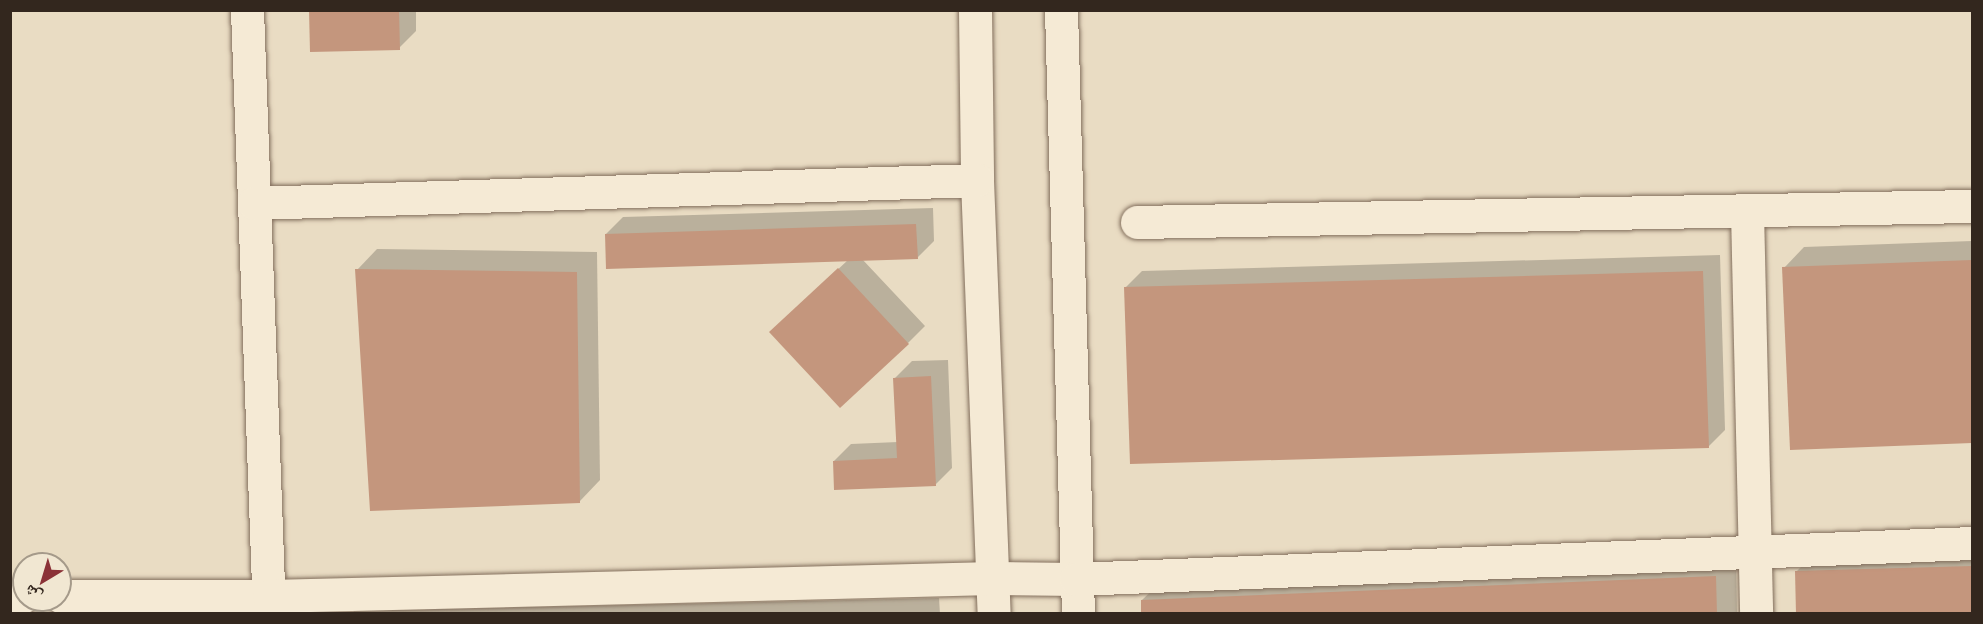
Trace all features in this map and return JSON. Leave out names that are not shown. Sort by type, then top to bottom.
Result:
[{"type":"street","points":[[247,10],[269,605]]},
{"type":"street","points":[[975,10],[977,180],[994,614]]},
{"type":"street","points":[[1061,10],[1078,614]]},
{"type":"street","points":[[254,203],[977,180]]},
{"type":"street","points":[[1137,222],[1972,206]]},
{"type":"street","points":[[1747,211],[1756,614]]},
{"type":"street","points":[[72,597],[269,605],[993,578],[1076,579],[1972,543]]},
{"type":"building","points":[[309,10],[399,10],[400,50],[310,52]]},
{"type":"building","points":[[916,224],[918,259],[606,269],[605,234]]},
{"type":"building","points":[[1972,260],[1972,443],[1790,450],[1782,267]]},
{"type":"building","points":[[838,268],[909,344],[840,408],[769,332]]},
{"type":"building","points":[[355,269],[577,272],[580,503],[370,511]]},
{"type":"building","points":[[1703,271],[1709,448],[1130,464],[1124,287]]},
{"type":"building","points":[[931,376],[936,486],[834,490],[833,461],[897,458],[893,378]]},
{"type":"building","points":[[1972,566],[1972,614],[1796,614],[1795,571]]},
{"type":"building","points":[[1716,576],[1717,614],[1141,614],[1141,600]]}]
